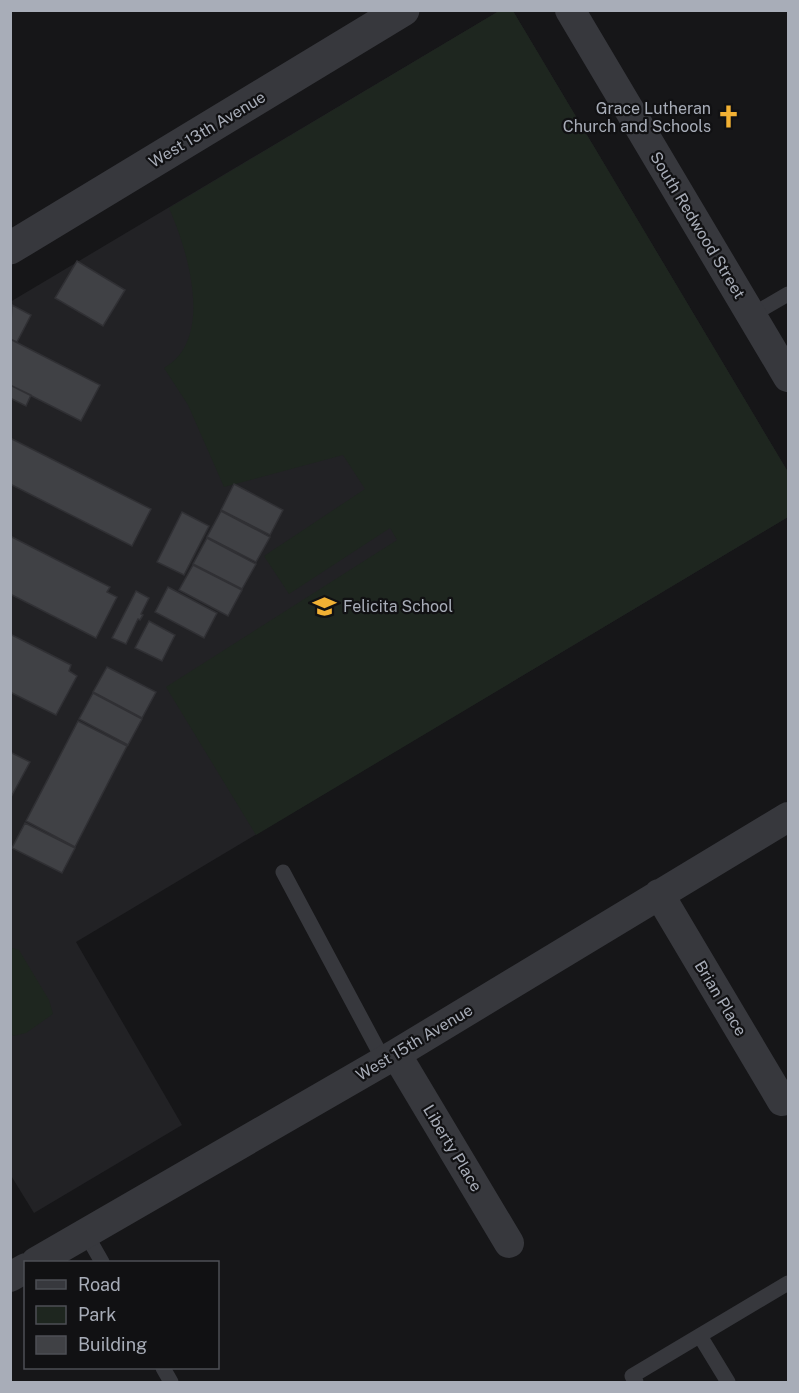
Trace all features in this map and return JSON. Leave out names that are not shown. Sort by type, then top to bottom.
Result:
[{"type":"street","name":"West 13th Avenue","points":[[10,248],[403,10]]},
{"type":"street","name":"South Redwood Street","points":[[570,10],[789,377]]},
{"type":"street","name":"West 15th Avenue","points":[[36,1261],[390,1057],[789,816]]},
{"type":"street","name":"Brian Place","points":[[659,894],[782,1101]]},
{"type":"street","name":"Liberty Place","points":[[390,1057],[509,1243]]},
{"type":"lane","points":[[752,315],[789,294]]},
{"type":"lane","points":[[282,872],[390,1057]]},
{"type":"lane","points":[[86,1234],[101,1261]]},
{"type":"lane","points":[[636,1383],[632,1376],[789,1283]]},
{"type":"lane","points":[[700,1336],[728,1383]]},
{"type":"lane","points":[[163,1369],[171,1383]]},
{"type":"shaded area","name":"Felicita School","points":[[499,11],[513,11],[788,472],[788,517],[76,942],[182,1125],[34,1213],[10,1174],[10,302]]},
{"type":"green space","name":"Felicita School","points":[[499,11],[513,11],[788,472],[788,517],[256,835],[166,687],[397,540],[390,528],[289,594],[264,556],[365,489],[343,455],[224,487],[188,405],[164,368],[180,355],[189,337],[193,316],[193,293],[189,270],[169,208]]},
{"type":"green space","points":[[11,943],[12,948],[19,950],[49,1000],[53,1014],[26,1033],[13,1036],[10,1032]]},
{"type":"building","points":[[77,261],[125,290],[103,326],[55,298]]},
{"type":"building","points":[[12,305],[31,315],[17,342],[10,339]]},
{"type":"building","points":[[10,339],[100,385],[81,421],[10,385]]},
{"type":"building","points":[[10,385],[31,395],[26,406],[10,398]]},
{"type":"building","points":[[10,438],[151,509],[132,546],[10,484]]},
{"type":"building","points":[[234,484],[283,510],[270,535],[221,510]]},
{"type":"building","points":[[221,511],[270,537],[256,562],[207,537]]},
{"type":"building","points":[[182,512],[209,526],[184,575],[157,562]]},
{"type":"building","points":[[10,536],[110,587],[107,592],[117,597],[96,638],[10,594]]},
{"type":"building","points":[[207,538],[256,564],[242,589],[193,564]]},
{"type":"building","points":[[193,565],[242,590],[228,616],[179,590]]},
{"type":"building","points":[[168,587],[217,613],[204,638],[155,612]]},
{"type":"building","points":[[136,591],[149,598],[141,614],[143,615],[140,620],[138,619],[126,644],[112,638]]},
{"type":"building","points":[[149,621],[175,635],[162,661],[135,648]]},
{"type":"building","points":[[10,634],[71,665],[69,671],[77,676],[56,715],[10,692]]},
{"type":"building","points":[[107,667],[156,692],[142,718],[93,692]]},
{"type":"building","points":[[93,693],[142,719],[128,745],[79,719]]},
{"type":"building","points":[[78,721],[127,746],[75,847],[26,821]]},
{"type":"building","points":[[10,752],[30,762],[10,799]]},
{"type":"building","points":[[25,823],[75,848],[62,873],[12,848]]},
{"type":"place","name":"Grace Lutheran Church and Schools","points":[[729,117]]},
{"type":"place","name":"Felicita School","points":[[325,606]]}]
